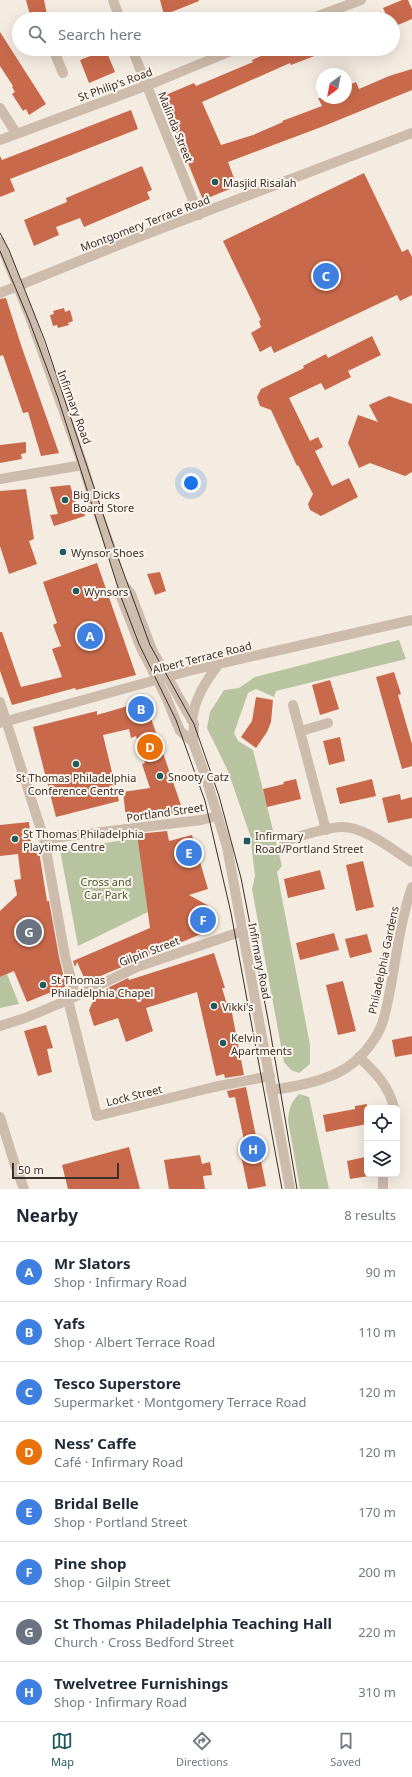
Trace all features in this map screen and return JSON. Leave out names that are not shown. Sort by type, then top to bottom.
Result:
[{"type":"street","points":[[112,0],[117,12]]},
{"type":"street","points":[[329,12],[361,0]]},
{"type":"street","points":[[56,56],[63,73]]},
{"type":"street","name":"Malinda Street","points":[[135,56],[199,215]]},
{"type":"street","name":"St Philip's Road","points":[[0,140],[147,86],[219,56]]},
{"type":"street","points":[[0,108],[16,133]]},
{"type":"street","name":"Montgomery Terrace Road","points":[[0,293],[153,232],[412,133]]},
{"type":"street","name":"Infirmary Road","points":[[0,242],[18,285],[83,465],[122,583],[131,594],[152,650],[194,724],[192,742]]},
{"type":"street","points":[[0,479],[83,465]]},
{"type":"street","name":"Infirmary Road","points":[[122,583],[121,597],[140,648],[168,703],[180,731],[192,742],[206,778],[227,847],[290,1189]]},
{"type":"street","name":"Albert Terrace Road","points":[[4,722],[167,677],[412,620]]},
{"type":"street","points":[[192,720],[193,709],[200,692],[205,682],[219,664]]},
{"type":"street","points":[[0,702],[4,722],[44,839],[72,998]]},
{"type":"street","points":[[293,705],[326,830]]},
{"type":"street","points":[[301,731],[328,722]]},
{"type":"street","name":"Portland Street","points":[[44,839],[201,820],[218,816]]},
{"type":"street","points":[[284,841],[342,827],[357,830],[412,862]]},
{"type":"street","name":"Philadelphia Gardens","points":[[271,1090],[329,1076],[342,1070],[359,1057],[374,1040],[380,1028],[388,1000],[405,912],[412,887]]},
{"type":"street","name":"Gilpin Street","points":[[0,1026],[25,1018],[72,998],[137,967],[243,931]]},
{"type":"street","name":"Lock Street","points":[[72,998],[97,1116],[214,1087],[270,1076]]},
{"type":"street","points":[[359,1057],[384,1083],[391,1095],[393,1105]]},
{"type":"street","points":[[0,1116],[14,1165],[24,1189]]},
{"type":"street","points":[[383,1177],[383,1189]]},
{"type":"green space","points":[[399,640],[406,659],[276,691],[274,697],[256,689],[248,693],[234,733],[238,741],[253,750],[282,866],[277,872],[310,1045],[310,1064],[299,1073],[291,1070],[284,1062],[252,889],[255,876],[250,835],[228,771],[207,728],[210,712],[224,690],[239,688],[255,677]]},
{"type":"green space","name":"Cross and Car Park","points":[[138,838],[148,912],[78,946],[60,850]]},
{"type":"green space","points":[[7,974],[19,1004],[0,1008],[0,977]]},
{"type":"green space","points":[[299,1094],[309,1097],[329,1189],[300,1189],[288,1120],[291,1106]]},
{"type":"building","points":[[26,0],[44,0],[47,12],[29,12]]},
{"type":"building","points":[[160,0],[199,0],[172,12],[163,12]]},
{"type":"building","points":[[402,0],[408,0],[412,9],[412,19],[400,24],[400,12],[385,12],[383,8]]},
{"type":"building","points":[[0,32],[12,51],[12,56],[15,56],[46,104],[29,115],[26,109],[23,111],[12,94],[15,92],[12,87],[13,86],[0,66]]},
{"type":"building","points":[[90,56],[108,56],[115,72],[89,83],[80,60]]},
{"type":"building","points":[[261,56],[314,56],[291,65],[290,63],[202,102],[221,145],[253,135],[283,122],[282,121],[322,106],[321,104],[352,104],[352,84],[356,82],[359,89],[389,76],[412,69],[412,90],[324,126],[228,162],[237,186],[203,200],[161,97],[194,83],[196,86],[253,62],[252,60]]},
{"type":"building","points":[[131,110],[138,129],[10,179],[15,191],[0,197],[0,156],[2,160]]},
{"type":"building","points":[[142,166],[152,190],[147,192],[150,199],[84,227],[80,218],[56,227],[59,235],[34,246],[24,220],[67,202],[66,198]]},
{"type":"building","points":[[364,173],[402,252],[408,249],[412,257],[412,295],[400,301],[397,295],[274,353],[271,346],[260,352],[251,333],[261,327],[259,321],[261,320],[223,241]]},
{"type":"building","points":[[6,298],[59,453],[41,456],[28,412],[23,413],[3,355],[0,356],[0,299]]},
{"type":"building","points":[[64,308],[65,312],[70,310],[73,321],[68,323],[69,325],[58,328],[57,325],[53,326],[50,315],[54,314],[53,311]]},
{"type":"building","points":[[372,336],[381,355],[348,371],[351,377],[325,390],[321,383],[289,398],[310,441],[318,437],[323,447],[315,451],[332,486],[349,478],[358,497],[321,516],[310,510],[308,504],[313,494],[298,465],[297,466],[271,410],[260,406],[257,397],[261,389],[304,368],[303,366],[326,354],[328,358]]},
{"type":"building","points":[[389,396],[412,404],[412,472],[405,476],[370,463],[359,468],[348,443],[358,415],[378,422],[369,405]]},
{"type":"building","points":[[26,442],[26,453],[21,454],[22,459],[0,463],[0,445]]},
{"type":"building","name":"Big Dicks Board Store","points":[[70,485],[78,510],[84,509],[85,516],[54,526],[50,515],[58,514],[50,487]]},
{"type":"building","points":[[26,489],[34,539],[29,541],[37,564],[9,574],[0,546],[0,491]]},
{"type":"building","points":[[97,563],[136,675],[76,690],[75,688],[12,705],[0,671],[0,632],[2,632],[21,687],[62,677],[52,649],[61,646],[53,625],[57,623],[43,582]]},
{"type":"building","points":[[160,572],[166,591],[155,595],[147,574]]},
{"type":"building","points":[[394,672],[401,694],[398,695],[412,744],[412,766],[402,769],[376,677]]},
{"type":"building","points":[[330,680],[339,709],[320,715],[312,685]]},
{"type":"building","points":[[256,697],[273,700],[271,722],[267,732],[256,748],[241,737],[252,721]]},
{"type":"building","points":[[145,701],[182,808],[179,814],[163,815],[164,818],[135,821],[135,817],[126,818],[123,792],[150,788],[142,764],[145,763],[136,736],[131,738],[129,729],[103,735],[119,801],[56,817],[33,727],[97,711],[97,715]]},
{"type":"building","points":[[340,737],[345,761],[329,765],[323,741]]},
{"type":"building","points":[[296,779],[301,799],[267,807],[263,789],[284,784],[283,782]]},
{"type":"building","points":[[372,779],[376,796],[340,804],[336,788]]},
{"type":"building","points":[[400,794],[401,800],[412,797],[412,818],[388,823],[382,798]]},
{"type":"building","points":[[29,822],[32,852],[39,851],[47,901],[49,901],[66,986],[27,1002],[14,971],[0,977],[0,911],[17,895],[14,880],[21,879],[18,854],[0,856],[0,825]]},
{"type":"building","points":[[167,831],[169,841],[192,835],[208,889],[189,895],[209,906],[215,924],[213,929],[86,982],[77,962],[75,967],[73,961],[150,928],[137,834]]},
{"type":"building","points":[[363,861],[374,907],[356,911],[346,865]]},
{"type":"building","points":[[320,870],[325,889],[288,898],[284,879]]},
{"type":"building","points":[[334,933],[339,950],[300,960],[296,943]]},
{"type":"building","points":[[367,934],[372,952],[350,958],[345,939]]},
{"type":"building","points":[[214,953],[225,988],[222,988],[228,1008],[231,1008],[244,1075],[225,1078],[224,1074],[216,1076],[197,992],[146,1008],[153,1031],[126,1042],[118,1018],[94,1026],[89,1010],[97,993],[128,978],[129,980]]},
{"type":"building","points":[[343,981],[356,1031],[338,1035],[326,985]]},
{"type":"building","points":[[46,1025],[53,1048],[47,1049],[52,1072],[38,1076],[24,1031]]},
{"type":"building","points":[[412,1036],[412,1054],[395,1057],[392,1040]]},
{"type":"building","points":[[246,1087],[266,1186],[250,1189],[248,1189],[240,1151],[246,1150],[235,1097],[229,1098],[227,1091]]},
{"type":"building","points":[[367,1104],[364,1105],[364,1125],[326,1132],[323,1115],[355,1109],[355,1106]]},
{"type":"building","points":[[129,1147],[140,1189],[68,1189],[62,1165]]},
{"type":"building","points":[[200,1155],[202,1164],[210,1162],[212,1175],[203,1176],[205,1189],[169,1189],[164,1160]]},
{"type":"building","points":[[364,1157],[364,1177],[350,1179],[347,1161]]},
{"type":"tram line","points":[[0,233],[9,250],[45,341],[113,544],[150,645],[194,724],[219,796],[241,878],[270,1030],[297,1189]]},
{"type":"tram line","points":[[0,251],[29,320],[58,398],[121,597],[139,644],[176,720],[205,801],[231,913],[282,1189]]},
{"type":"place","name":"Masjid Risalah","points":[[215,182]]},
{"type":"place","name":"Tesco Superstore","points":[[326,276]]},
{"type":"place","name":"Big Dicks Board Store","points":[[65,500]]},
{"type":"place","name":"Wynsor Shoes","points":[[63,552]]},
{"type":"place","name":"Wynsors","points":[[76,591]]},
{"type":"place","name":"Mr Slators","points":[[90,636]]},
{"type":"place","name":"Yafs","points":[[141,709]]},
{"type":"place","name":"Ness’ Caffe","points":[[150,747]]},
{"type":"place","name":"St Thomas Philadelphia Conference Centre","points":[[76,764]]},
{"type":"place","name":"Snooty Catz","points":[[160,776]]},
{"type":"place","name":"St Thomas Philadelphia Playtime Centre","points":[[15,839]]},
{"type":"place","name":"Infirmary Road/Portland Street","points":[[247,841]]},
{"type":"place","name":"Bridal Belle","points":[[189,853]]},
{"type":"place","name":"Pine shop","points":[[203,920]]},
{"type":"place","name":"St Thomas Philadelphia Teaching Hall","points":[[29,932]]},
{"type":"place","name":"St Thomas Philadelphia Chapel","points":[[43,985]]},
{"type":"place","name":"Vikki's","points":[[214,1006]]},
{"type":"place","name":"Kelvin Apartments","points":[[223,1043]]},
{"type":"place","name":"Twelvetree Furnishings","points":[[253,1149]]}]
